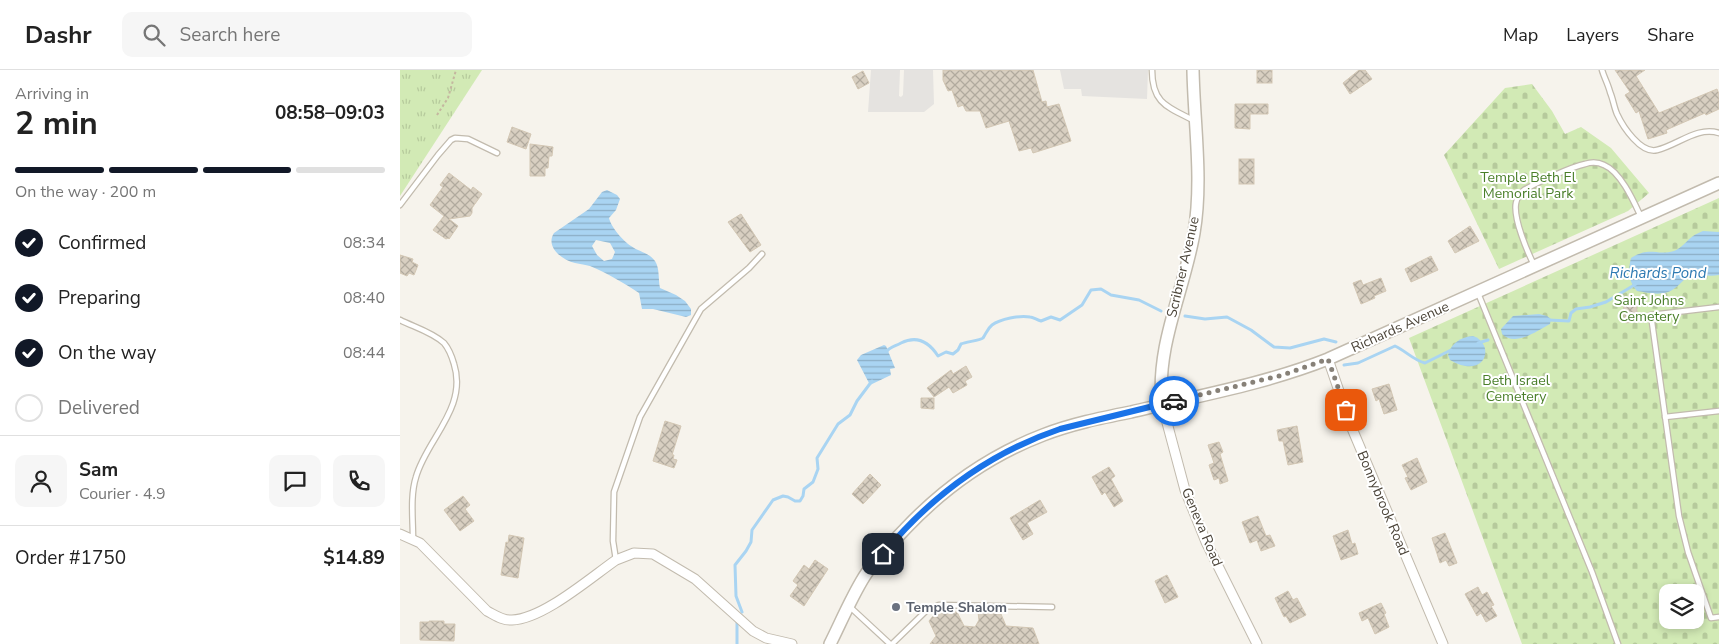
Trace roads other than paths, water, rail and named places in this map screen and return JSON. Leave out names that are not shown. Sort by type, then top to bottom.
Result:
[{"type":"street","name":"Scribner Avenue","points":[[1162,404],[1160,388],[1164,354],[1170,324],[1194,235],[1196,215],[1198,173],[1193,70]]},
{"type":"street","name":"Richards Avenue","points":[[830,644],[865,576],[892,543],[945,491],[967,475],[1007,451],[1044,435],[1078,424],[1283,375],[1328,359],[1719,183]]},
{"type":"street","name":"Bonnybrook Road","points":[[1328,359],[1355,435],[1443,644]]},
{"type":"street","name":"Geneva Road","points":[[1162,404],[1185,490],[1206,542],[1257,644]]},
{"type":"street","points":[[400,534],[420,543],[487,610],[499,618],[511,620],[541,613],[616,560],[634,553],[653,554],[695,579],[754,631],[766,638],[792,644]]},
{"type":"lane","points":[[1152,70],[1152,85],[1158,97],[1164,104],[1195,121]]},
{"type":"lane","points":[[1602,70],[1618,115],[1639,144],[1645,149],[1652,151],[1660,149],[1702,132],[1712,131],[1719,133]]},
{"type":"lane","points":[[400,205],[451,140],[455,138],[468,139],[496,153]]},
{"type":"lane","points":[[1535,266],[1526,247],[1515,204],[1521,193],[1542,182],[1584,164],[1597,163],[1603,165],[1613,172],[1622,183],[1642,218]]},
{"type":"lane","points":[[616,560],[612,541],[614,492],[640,417],[701,309],[750,268],[762,254]]},
{"type":"lane","points":[[1477,292],[1588,563],[1618,644]]},
{"type":"lane","points":[[1719,307],[1651,315],[1675,491],[1682,528],[1711,618],[1719,617]]},
{"type":"lane","points":[[400,320],[431,335],[444,344],[451,354],[456,368],[455,394],[446,422],[421,463],[415,478],[412,539]]},
{"type":"lane","points":[[1665,417],[1719,411]]},
{"type":"lane","points":[[849,606],[891,644],[926,611],[939,605],[1052,607]]},
{"type":"water","points":[[607,190],[617,195],[620,199],[616,210],[609,218],[615,229],[628,244],[655,261],[660,288],[685,301],[691,309],[691,315],[686,317],[653,309],[642,309],[639,293],[590,266],[565,259],[553,248],[552,238],[554,233],[589,209],[602,192]],"holes":[[[596,240],[610,243],[615,252],[612,259],[604,261],[597,255],[592,246]]]},
{"type":"water","name":"Richards Pond","points":[[1703,231],[1719,232],[1719,275],[1691,276],[1666,293],[1656,294],[1637,291],[1630,275],[1631,258],[1648,252],[1662,253],[1674,251],[1693,236]]},
{"type":"water","points":[[1539,314],[1551,319],[1550,324],[1533,334],[1519,338],[1507,338],[1502,334],[1501,329],[1513,316]]},
{"type":"water","points":[[1473,336],[1480,340],[1484,346],[1484,359],[1479,364],[1472,366],[1462,365],[1450,360],[1449,351],[1454,344],[1461,339]]},
{"type":"water","points":[[884,345],[895,368],[890,369],[891,375],[870,385],[857,360],[861,355]]},
{"type":"waterway","points":[[1548,320],[1569,321],[1571,313],[1576,309],[1606,302],[1636,284]]},
{"type":"waterway","points":[[887,351],[907,341],[917,340],[931,347],[938,356],[946,352],[953,354],[961,344],[982,339],[992,325],[1005,319],[1032,317],[1041,321],[1051,317],[1060,320],[1082,305],[1091,290],[1101,289],[1111,295],[1139,300],[1161,311]]},
{"type":"waterway","points":[[1185,316],[1205,319],[1227,317],[1251,330],[1274,347],[1290,348],[1324,339],[1336,342]]},
{"type":"waterway","points":[[1478,343],[1488,340]]},
{"type":"waterway","points":[[1344,365],[1358,363],[1395,346],[1425,363],[1451,350]]},
{"type":"waterway","points":[[742,612],[736,596],[735,565],[751,542],[752,530],[773,500],[783,496],[800,501],[804,489],[813,482],[818,469],[817,458],[838,424],[850,415],[857,401],[872,381]]},
{"type":"waterway","points":[[737,622],[737,644]]},
{"type":"place","name":"Temple Shalom","points":[[896,607]]},
{"type":"park label","name":"Temple Beth El Memorial Park","points":[[1528,186]]},
{"type":"park label","name":"Saint Johns Cemetery","points":[[1649,308]]},
{"type":"park label","name":"Beth Israel Cemetery","points":[[1516,388]]}]
